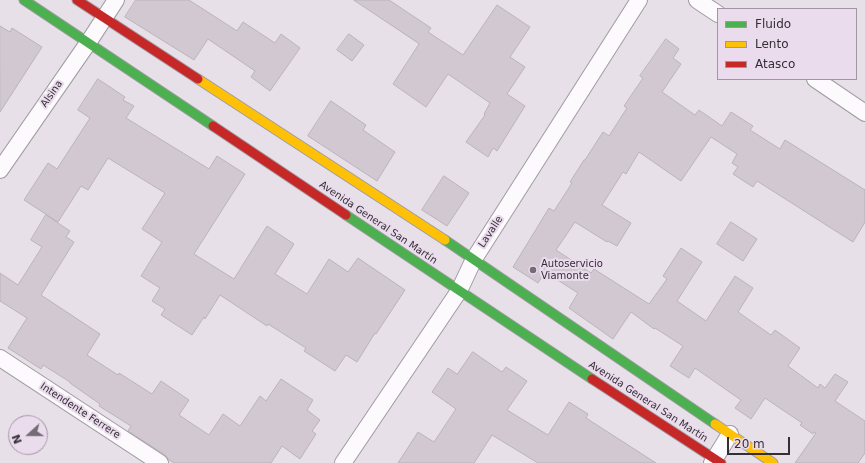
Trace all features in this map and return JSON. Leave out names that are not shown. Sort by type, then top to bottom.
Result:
[{"type":"main road","name":"Avenida General San Martín","points":[[24,0],[716,462]]},
{"type":"main road","name":"Avenida General San Martín","points":[[77,0],[474,259],[773,463]]},
{"type":"street","name":"Alsina","points":[[0,170],[116,0]]},
{"type":"street","name":"Lavalle","points":[[343,463],[459,290],[474,259],[640,0]]},
{"type":"street","points":[[698,0],[717,13]]},
{"type":"street","points":[[816,80],[865,113]]},
{"type":"street","name":"Intendente Ferrere","points":[[0,358],[160,463]]},
{"type":"street","points":[[716,462],[730,434]]},
{"type":"building","points":[[136,0],[189,0],[237,31],[243,22],[275,43],[281,34],[300,48],[270,91],[251,77],[255,71],[208,39],[194,60],[125,17]]},
{"type":"building","points":[[354,0],[389,0],[431,28],[428,32],[463,55],[497,5],[530,27],[510,57],[525,67],[507,94],[525,106],[497,151],[493,148],[488,157],[466,142],[485,115],[484,114],[490,103],[448,74],[426,107],[393,84],[419,44]]},
{"type":"building","points":[[0,26],[10,32],[12,28],[42,47],[0,112]]},
{"type":"building","points":[[349,34],[364,45],[352,61],[337,50]]},
{"type":"building","points":[[666,39],[679,49],[673,58],[681,64],[662,92],[695,115],[699,110],[722,126],[731,112],[753,126],[750,130],[780,149],[785,140],[865,190],[865,222],[853,242],[757,181],[753,187],[733,174],[738,167],[732,163],[737,154],[711,137],[681,181],[639,152],[626,174],[623,172],[602,205],[631,223],[617,246],[608,241],[607,242],[575,222],[556,250],[591,273],[594,269],[649,304],[667,279],[663,276],[681,248],[702,262],[677,301],[706,321],[735,276],[753,288],[738,312],[771,335],[775,330],[800,348],[788,366],[818,388],[820,384],[825,388],[835,374],[848,382],[835,401],[865,421],[865,453],[858,463],[795,463],[816,433],[814,432],[813,434],[800,425],[802,423],[765,398],[751,419],[735,408],[741,400],[695,368],[689,378],[670,366],[683,346],[655,328],[654,329],[631,312],[613,339],[569,308],[578,293],[545,272],[538,283],[513,267],[549,208],[554,211],[572,183],[570,182],[603,132],[609,136],[627,108],[624,106],[643,78],[640,76]]},
{"type":"building","points":[[98,79],[125,97],[123,100],[134,106],[126,118],[209,169],[217,156],[245,174],[194,254],[234,279],[267,226],[294,244],[275,274],[307,294],[329,259],[348,272],[358,258],[405,290],[357,362],[346,355],[335,371],[304,351],[306,348],[268,324],[267,326],[220,295],[205,319],[204,317],[192,335],[161,315],[165,309],[152,301],[160,288],[141,276],[162,242],[142,229],[165,193],[108,158],[88,190],[81,186],[58,222],[24,200],[48,163],[57,169],[90,118],[78,110]]},
{"type":"building","points":[[331,101],[366,125],[363,130],[395,152],[377,181],[308,136]]},
{"type":"building","points":[[444,176],[469,193],[447,226],[422,210]]},
{"type":"building","points":[[46,215],[70,231],[66,237],[74,242],[41,295],[100,334],[87,355],[118,375],[119,373],[152,394],[161,381],[189,400],[179,415],[209,435],[223,414],[240,426],[260,396],[266,401],[281,379],[313,400],[307,410],[320,420],[312,431],[316,434],[300,459],[282,446],[271,463],[174,463],[165,455],[128,431],[131,426],[99,406],[100,404],[70,382],[43,365],[41,369],[8,348],[27,318],[0,301],[0,273],[18,285],[42,247],[31,240]]},
{"type":"building","points":[[731,222],[757,239],[743,261],[717,244]]},
{"type":"building","points":[[473,352],[502,372],[506,367],[527,381],[507,410],[548,435],[569,402],[588,414],[586,418],[656,463],[538,463],[492,435],[474,463],[398,463],[418,432],[434,442],[456,409],[432,392],[448,368],[457,374]]},
{"type":"traffic: fast","points":[[24,0],[213,126]]},
{"type":"traffic: fast","points":[[346,215],[592,379]]},
{"type":"traffic: fast","points":[[445,240],[715,424]]},
{"type":"traffic: slow","points":[[198,79],[445,240]]},
{"type":"traffic: slow","points":[[715,424],[773,463]]},
{"type":"traffic: jam","points":[[77,0],[198,79]]},
{"type":"traffic: jam","points":[[213,126],[346,215]]},
{"type":"traffic: jam","points":[[592,379],[721,463]]},
{"type":"place","name":"Autoservicio Viamonte","points":[[533,270]]}]
